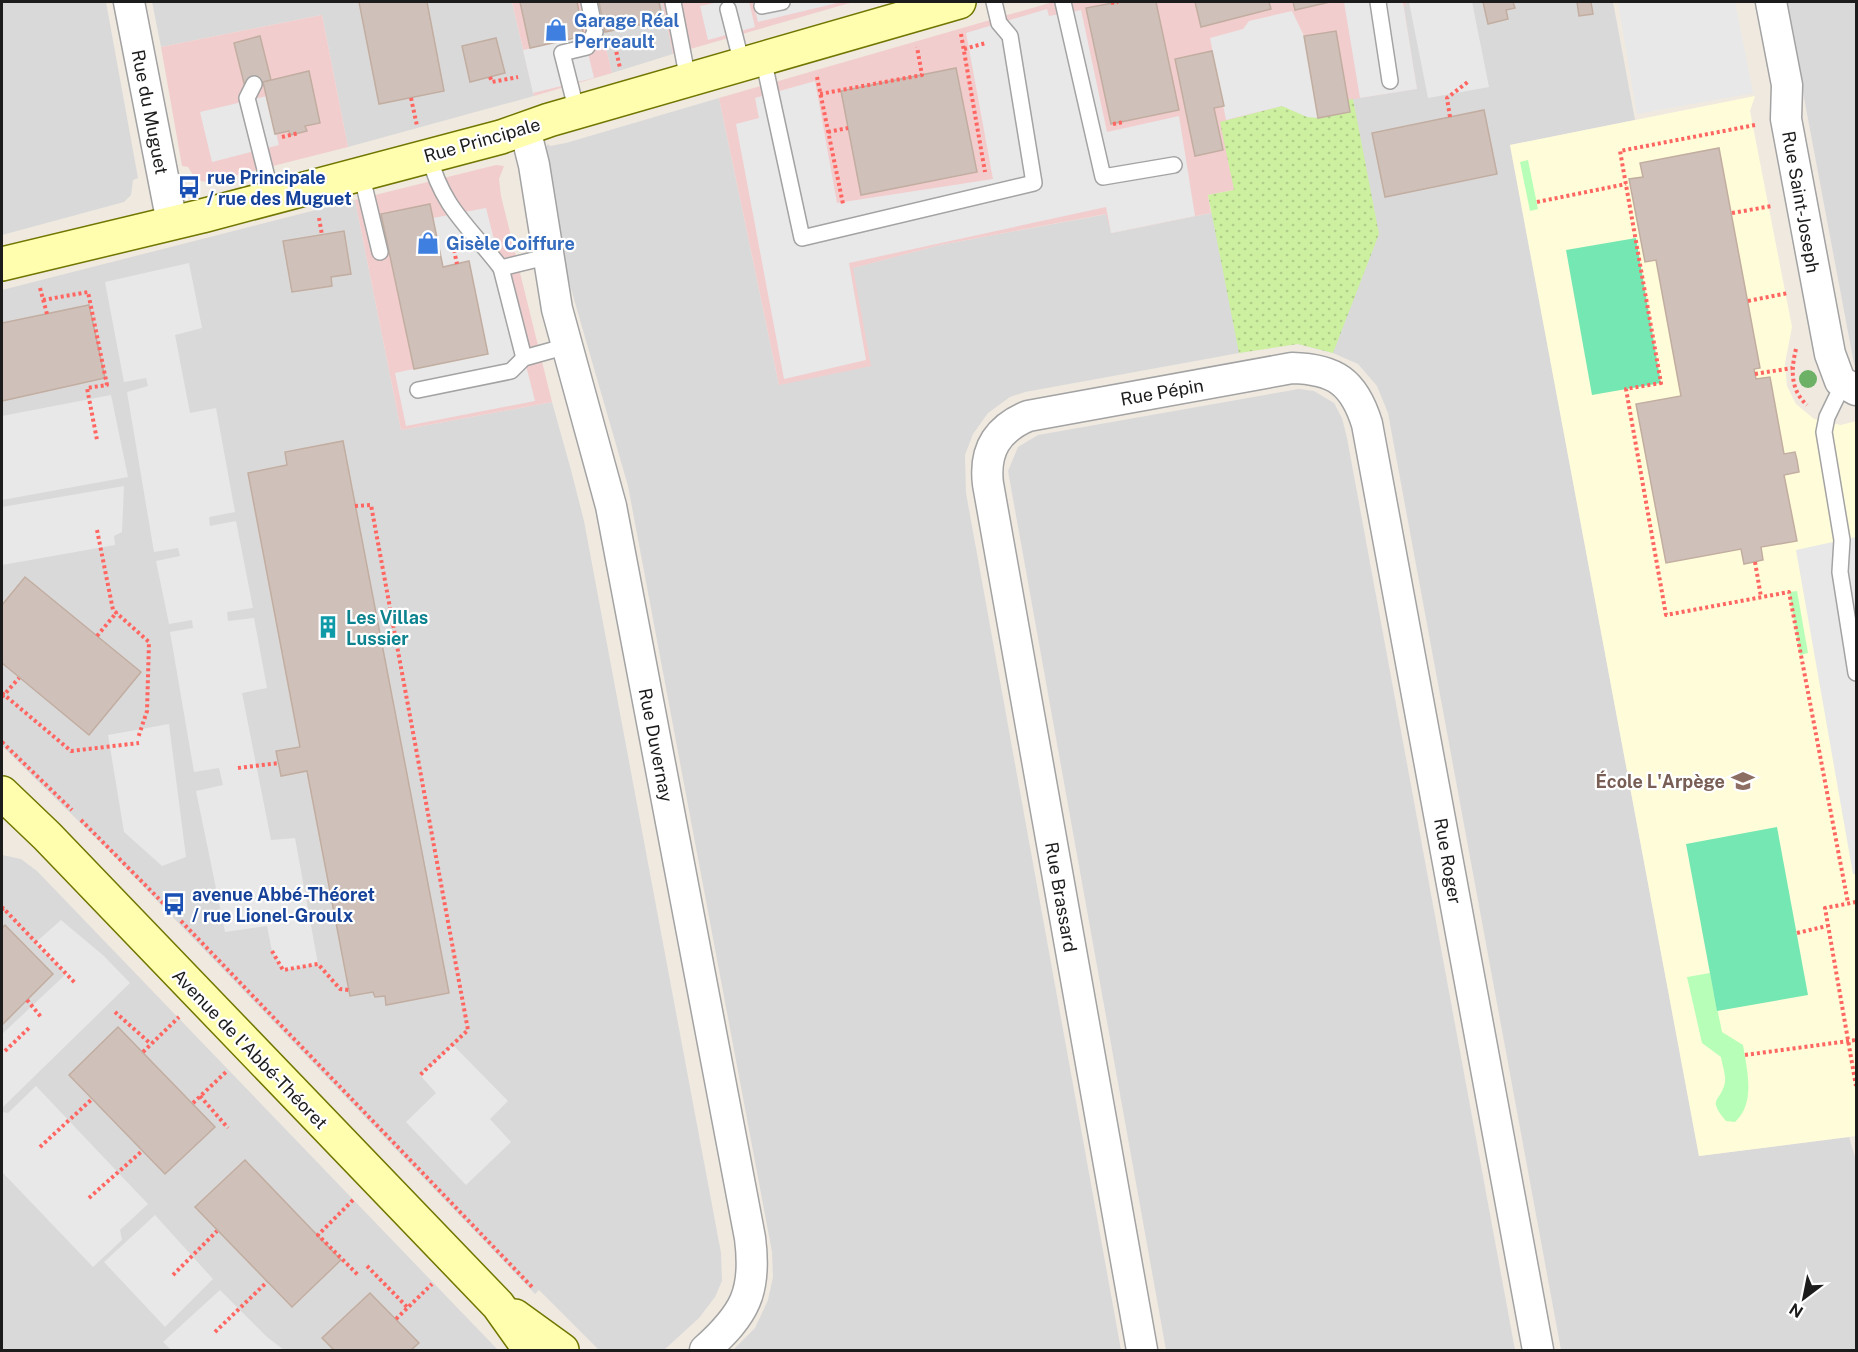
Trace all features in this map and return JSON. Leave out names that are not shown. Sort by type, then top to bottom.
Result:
[{"type":"street","name":"Rue du Muguet","points":[[129,2],[172,223]]},
{"type":"street","name":"Rue Saint-Joseph","points":[[1772,2],[1787,85],[1786,119],[1827,342],[1834,369],[1850,387]]},
{"type":"street","name":"Rue Principale","points":[[2,264],[361,174],[424,144],[525,129],[903,19],[959,13]]},
{"type":"street","name":"Rue Duvernay","points":[[525,129],[550,256],[557,309],[611,506],[751,1250],[753,1276],[748,1294],[730,1325],[705,1350]]},
{"type":"street","name":"Rue Pépin","points":[[993,444],[1012,423],[1028,416],[1292,368],[1328,372],[1340,379]]},
{"type":"street","name":"Rue Roger","points":[[1340,379],[1354,392],[1367,424],[1538,1350]]},
{"type":"street","name":"Rue Brassard","points":[[993,444],[986,469],[988,484],[1142,1350]]},
{"type":"street","name":"Avenue de l'Abbé-Théoret","points":[[4,800],[498,1305],[530,1350]]},
{"type":"street","name":"Avenue de l'Abbé-Théoret","points":[[498,1305],[524,1321],[562,1350]]},
{"type":"lane","points":[[577,112],[562,52],[587,47],[595,32],[589,2]]},
{"type":"lane","points":[[673,2],[688,80]]},
{"type":"lane","points":[[762,6],[782,2]]},
{"type":"lane","points":[[728,9],[753,61],[802,238],[1034,183],[1010,36],[999,23],[994,2]]},
{"type":"lane","points":[[1063,2],[1103,177],[1174,165]]},
{"type":"lane","points":[[1378,2],[1390,81]]},
{"type":"lane","points":[[254,84],[246,98],[272,197]]},
{"type":"lane","points":[[424,144],[435,182],[454,214],[480,241],[501,268],[524,358]]},
{"type":"lane","points":[[361,174],[380,252]]},
{"type":"lane","points":[[501,268],[550,256]]},
{"type":"lane","points":[[418,390],[511,371],[524,358],[567,346]]},
{"type":"lane","points":[[1850,387],[1827,417],[1824,432],[1842,540],[1839,572],[1857,673]]},
{"type":"path","points":[[1111,3],[1118,2]]},
{"type":"path","points":[[959,13],[986,177],[976,178]]},
{"type":"path","points":[[820,94],[922,75],[903,19]]},
{"type":"path","points":[[615,40],[622,74]]},
{"type":"path","points":[[815,67],[841,198]]},
{"type":"path","points":[[490,77],[492,82],[518,77]]},
{"type":"path","points":[[1450,117],[1447,98],[1470,81]]},
{"type":"path","points":[[411,98],[424,144]]},
{"type":"path","points":[[1758,124],[1620,151],[1661,383],[1626,389],[1666,615],[1789,592],[1848,903]]},
{"type":"path","points":[[828,132],[848,129]]},
{"type":"path","points":[[277,138],[299,133]]},
{"type":"path","points":[[1537,201],[1626,184]]},
{"type":"path","points":[[1732,213],[1774,206]]},
{"type":"path","points":[[43,300],[88,291],[107,384],[87,388]]},
{"type":"path","points":[[1748,301],[1791,292]]},
{"type":"path","points":[[1755,374],[1792,368]]},
{"type":"path","points":[[86,382],[97,440]]},
{"type":"path","points":[[355,506],[371,505],[468,1030],[420,1075]]},
{"type":"path","points":[[19,678],[2,695],[71,751],[138,741],[147,711],[149,642],[114,610],[97,530]]},
{"type":"path","points":[[1755,562],[1761,597]]},
{"type":"path","points":[[97,636],[117,612]]},
{"type":"path","points":[[2,742],[165,905]]},
{"type":"path","points":[[238,768],[279,763]]},
{"type":"path","points":[[1857,902],[1825,908],[1857,1086]]},
{"type":"path","points":[[2,910],[3,908],[76,984]]},
{"type":"path","points":[[181,921],[539,1293]]},
{"type":"path","points":[[1797,933],[1827,926]]},
{"type":"path","points":[[272,951],[283,970],[318,964],[340,989],[349,990]]},
{"type":"path","points":[[27,1000],[41,1017]]},
{"type":"path","points":[[115,1012],[151,1044]]},
{"type":"path","points":[[143,1052],[180,1015]]},
{"type":"path","points":[[5,1051],[29,1028]]},
{"type":"path","points":[[1745,1055],[1857,1040]]},
{"type":"path","points":[[193,1103],[230,1067]]},
{"type":"path","points":[[200,1096],[228,1128]]},
{"type":"path","points":[[40,1147],[92,1099]]},
{"type":"path","points":[[89,1198],[142,1151]]},
{"type":"path","points":[[356,1198],[318,1235],[358,1275]]},
{"type":"path","points":[[172,1275],[217,1231]]},
{"type":"path","points":[[367,1266],[408,1308]]},
{"type":"path","points":[[396,1319],[436,1281]]},
{"type":"path","points":[[215,1332],[267,1282]]},
{"type":"shaded area","points":[[2,2],[106,2],[138,178],[133,180],[131,195],[124,202],[2,235]]},
{"type":"shaded area","points":[[152,2],[512,2],[534,96],[348,147],[322,15],[161,47]]},
{"type":"shaded area","points":[[512,2],[595,2],[612,73],[534,96]]},
{"type":"shaded area","points":[[595,2],[662,2],[673,54],[612,73]]},
{"type":"shaded area","points":[[662,2],[853,2],[673,54]]},
{"type":"shaded area","points":[[719,2],[749,2],[755,27],[708,40],[700,6]]},
{"type":"shaded area","points":[[753,2],[837,2],[837,3],[758,22]]},
{"type":"shaded area","points":[[1053,2],[1407,2],[1404,7],[1417,89],[1348,100],[1350,112],[1340,114],[1234,190],[1208,195],[1211,213],[1111,233],[1106,214],[940,245],[853,268],[871,366],[779,385],[719,98]]},
{"type":"shaded area","points":[[1344,2],[1403,2],[1417,89],[1360,98]]},
{"type":"shaded area","points":[[1407,2],[1613,2],[1635,120],[1510,145],[1699,1156],[1849,1137],[1856,1160],[1856,1350],[1561,1350],[1388,413],[1377,386],[1358,364],[1333,353],[1298,344],[1025,392],[1010,397],[988,413],[973,434],[965,455],[966,493],[1121,1350],[733,1350],[755,1328],[768,1300],[773,1277],[772,1252],[628,486],[567,275],[544,153],[546,147],[548,144],[550,146],[566,143],[719,98],[779,385],[852,268],[940,245],[1107,214],[1112,233],[1211,213],[1347,100]]},
{"type":"shaded area","points":[[1409,2],[1472,2],[1489,87],[1428,98]]},
{"type":"shaded area","points":[[1618,2],[1735,2],[1753,93],[1637,114]]},
{"type":"shaded area","points":[[1786,2],[1856,2],[1856,368],[1854,364]]},
{"type":"shaded area","points":[[1047,9],[1049,16],[1081,10],[1107,132],[1179,116],[1195,216],[1111,233],[1106,207],[849,263],[866,360],[784,379],[736,124],[759,118],[755,98],[815,81],[837,203],[993,179],[966,33]]},
{"type":"shaded area","points":[[1292,11],[1304,36],[1318,118],[1307,117],[1282,106],[1226,120],[1210,38],[1243,29],[1249,21]]},
{"type":"shaded area","points":[[322,15],[348,147],[210,182],[201,181],[188,167],[182,166],[161,47]]},
{"type":"shaded area","points":[[584,36],[594,78],[533,93],[523,50]]},
{"type":"shaded area","points":[[267,96],[279,145],[212,162],[200,112]]},
{"type":"shaded area","name":"École L'Arpège","points":[[1755,96],[1750,111],[1792,327],[1785,363],[1787,386],[1796,404],[1814,419],[1841,425],[1856,421],[1856,1136],[1699,1156],[1510,145]]},
{"type":"shaded area","points":[[496,165],[504,166],[499,179],[501,196],[552,402],[401,430],[355,200]]},
{"type":"shaded area","points":[[355,200],[401,430],[552,402],[571,470],[584,521],[721,1253],[722,1281],[715,1297],[699,1318],[664,1350],[599,1350],[539,1290],[535,1294],[112,854],[2,746],[2,290]]},
{"type":"shaded area","points":[[486,208],[535,401],[406,426],[395,373],[488,353],[469,261],[443,267],[433,218]]},
{"type":"shaded area","points":[[189,263],[202,328],[175,335],[190,413],[216,408],[235,512],[209,517],[210,526],[236,521],[253,608],[227,612],[228,621],[254,618],[267,688],[242,693],[271,840],[295,838],[318,964],[283,970],[272,951],[267,926],[225,932],[196,791],[223,785],[219,768],[194,772],[170,632],[193,628],[192,620],[169,624],[156,561],[180,556],[178,548],[154,552],[127,392],[148,386],[146,378],[124,382],[105,282]]},
{"type":"shaded area","points":[[1299,389],[1314,391],[1334,403],[1342,418],[1347,438],[1515,1350],[1166,1350],[1008,471],[1018,447],[1038,435]]},
{"type":"shaded area","points":[[111,395],[128,477],[2,500],[2,416]]},
{"type":"shaded area","points":[[124,486],[122,532],[114,536],[115,545],[2,565],[2,507]]},
{"type":"shaded area","points":[[1856,537],[1856,874],[1853,874],[1796,550]]},
{"type":"shaded area","points":[[169,724],[186,857],[162,866],[124,832],[108,735]]},
{"type":"shaded area","points":[[2,855],[21,859],[37,871],[498,1350],[2,1350]]},
{"type":"shaded area","points":[[61,920],[104,956],[130,983],[2,1108],[2,1034],[66,974],[35,943]]},
{"type":"shaded area","points":[[453,1045],[508,1101],[490,1119],[511,1142],[466,1185],[406,1122],[436,1093],[420,1075]]},
{"type":"shaded area","points":[[36,1086],[148,1204],[120,1230],[122,1240],[93,1267],[2,1172],[2,1112],[8,1113]]},
{"type":"shaded area","points":[[155,1215],[213,1279],[165,1327],[104,1262]]},
{"type":"shaded area","points":[[220,1290],[267,1337],[284,1350],[171,1350],[163,1342]]},
{"type":"green space","points":[[1353,99],[1379,234],[1333,353],[1298,344],[1239,353],[1208,195],[1234,190],[1220,122],[1282,106],[1318,118],[1349,112],[1347,100]]},
{"type":"green space","points":[[1528,160],[1538,209],[1530,211],[1520,162]]},
{"type":"green space","points":[[1636,238],[1661,383],[1592,395],[1566,250]]},
{"type":"green space","points":[[1797,591],[1808,653],[1800,655],[1789,592]]},
{"type":"green space","points":[[1777,827],[1808,995],[1717,1011],[1686,844]]},
{"type":"green space","points":[[1710,973],[1722,1032],[1743,1045],[1748,1096],[1742,1114],[1735,1122],[1726,1121],[1717,1108],[1717,1100],[1725,1082],[1721,1057],[1702,1043],[1687,977]]},
{"type":"building","points":[[359,2],[427,2],[444,91],[379,104]]},
{"type":"building","points":[[520,2],[577,2],[584,36],[530,48]]},
{"type":"building","points":[[599,2],[659,2],[663,20],[605,32]]},
{"type":"building","points":[[1118,2],[1156,2],[1179,110],[1111,124],[1086,8]]},
{"type":"building","points":[[1195,2],[1269,2],[1271,9],[1201,27]]},
{"type":"building","points":[[1293,2],[1330,2],[1295,10]]},
{"type":"building","points":[[1483,2],[1513,2],[1515,8],[1506,10],[1508,19],[1488,24]]},
{"type":"building","points":[[1577,2],[1591,2],[1593,14],[1579,16]]},
{"type":"building","points":[[1336,31],[1350,112],[1318,118],[1304,36]]},
{"type":"building","points":[[260,36],[271,80],[245,87],[234,43]]},
{"type":"building","points":[[496,38],[505,73],[470,82],[462,46]]},
{"type":"building","points":[[1212,51],[1224,106],[1214,108],[1223,150],[1195,156],[1175,59]]},
{"type":"building","points":[[956,68],[977,172],[861,195],[841,91]]},
{"type":"building","points":[[309,71],[320,123],[305,126],[307,131],[299,133],[290,135],[289,131],[275,134],[263,82]]},
{"type":"building","points":[[1484,110],[1497,174],[1385,197],[1372,133]]},
{"type":"building","points":[[1719,148],[1760,368],[1754,369],[1756,379],[1770,377],[1784,454],[1795,452],[1797,460],[1799,472],[1784,475],[1797,541],[1761,547],[1763,560],[1744,564],[1741,549],[1666,563],[1636,404],[1681,396],[1656,260],[1645,262],[1629,179],[1643,177],[1640,163]]},
{"type":"building","points":[[430,204],[443,267],[469,261],[488,354],[414,369],[381,214]]},
{"type":"building","points":[[344,231],[351,274],[331,277],[332,286],[292,292],[283,241]]},
{"type":"building","points":[[89,305],[105,378],[2,401],[2,323]]},
{"type":"building","name":"Les Villas Lussier","points":[[343,441],[449,993],[386,1005],[385,996],[375,997],[373,992],[350,996],[307,771],[281,776],[276,751],[300,747],[248,473],[287,465],[285,452]]},
{"type":"building","points":[[25,577],[141,672],[89,735],[2,663],[2,605]]},
{"type":"building","points":[[5,925],[53,974],[2,1025],[2,928]]},
{"type":"building","points":[[118,1027],[215,1127],[165,1174],[69,1075]]},
{"type":"building","points":[[245,1160],[341,1260],[292,1307],[195,1207]]},
{"type":"building","points":[[370,1293],[419,1343],[411,1350],[334,1350],[322,1338]]},
{"type":"place","name":"Garage Réal Perreault","points":[[556,30]]},
{"type":"place","name":"rue Principale / rue des Muguet","points":[[189,187]]},
{"type":"place","name":"Gisèle Coiffure","points":[[428,243]]},
{"type":"place","name":"Les Villas Lussier","points":[[328,627]]},
{"type":"place","name":"École L'Arpège","points":[[1743,781]]},
{"type":"place","name":"avenue Abbé-Théoret / rue Lionel-Groulx","points":[[174,904]]}]
